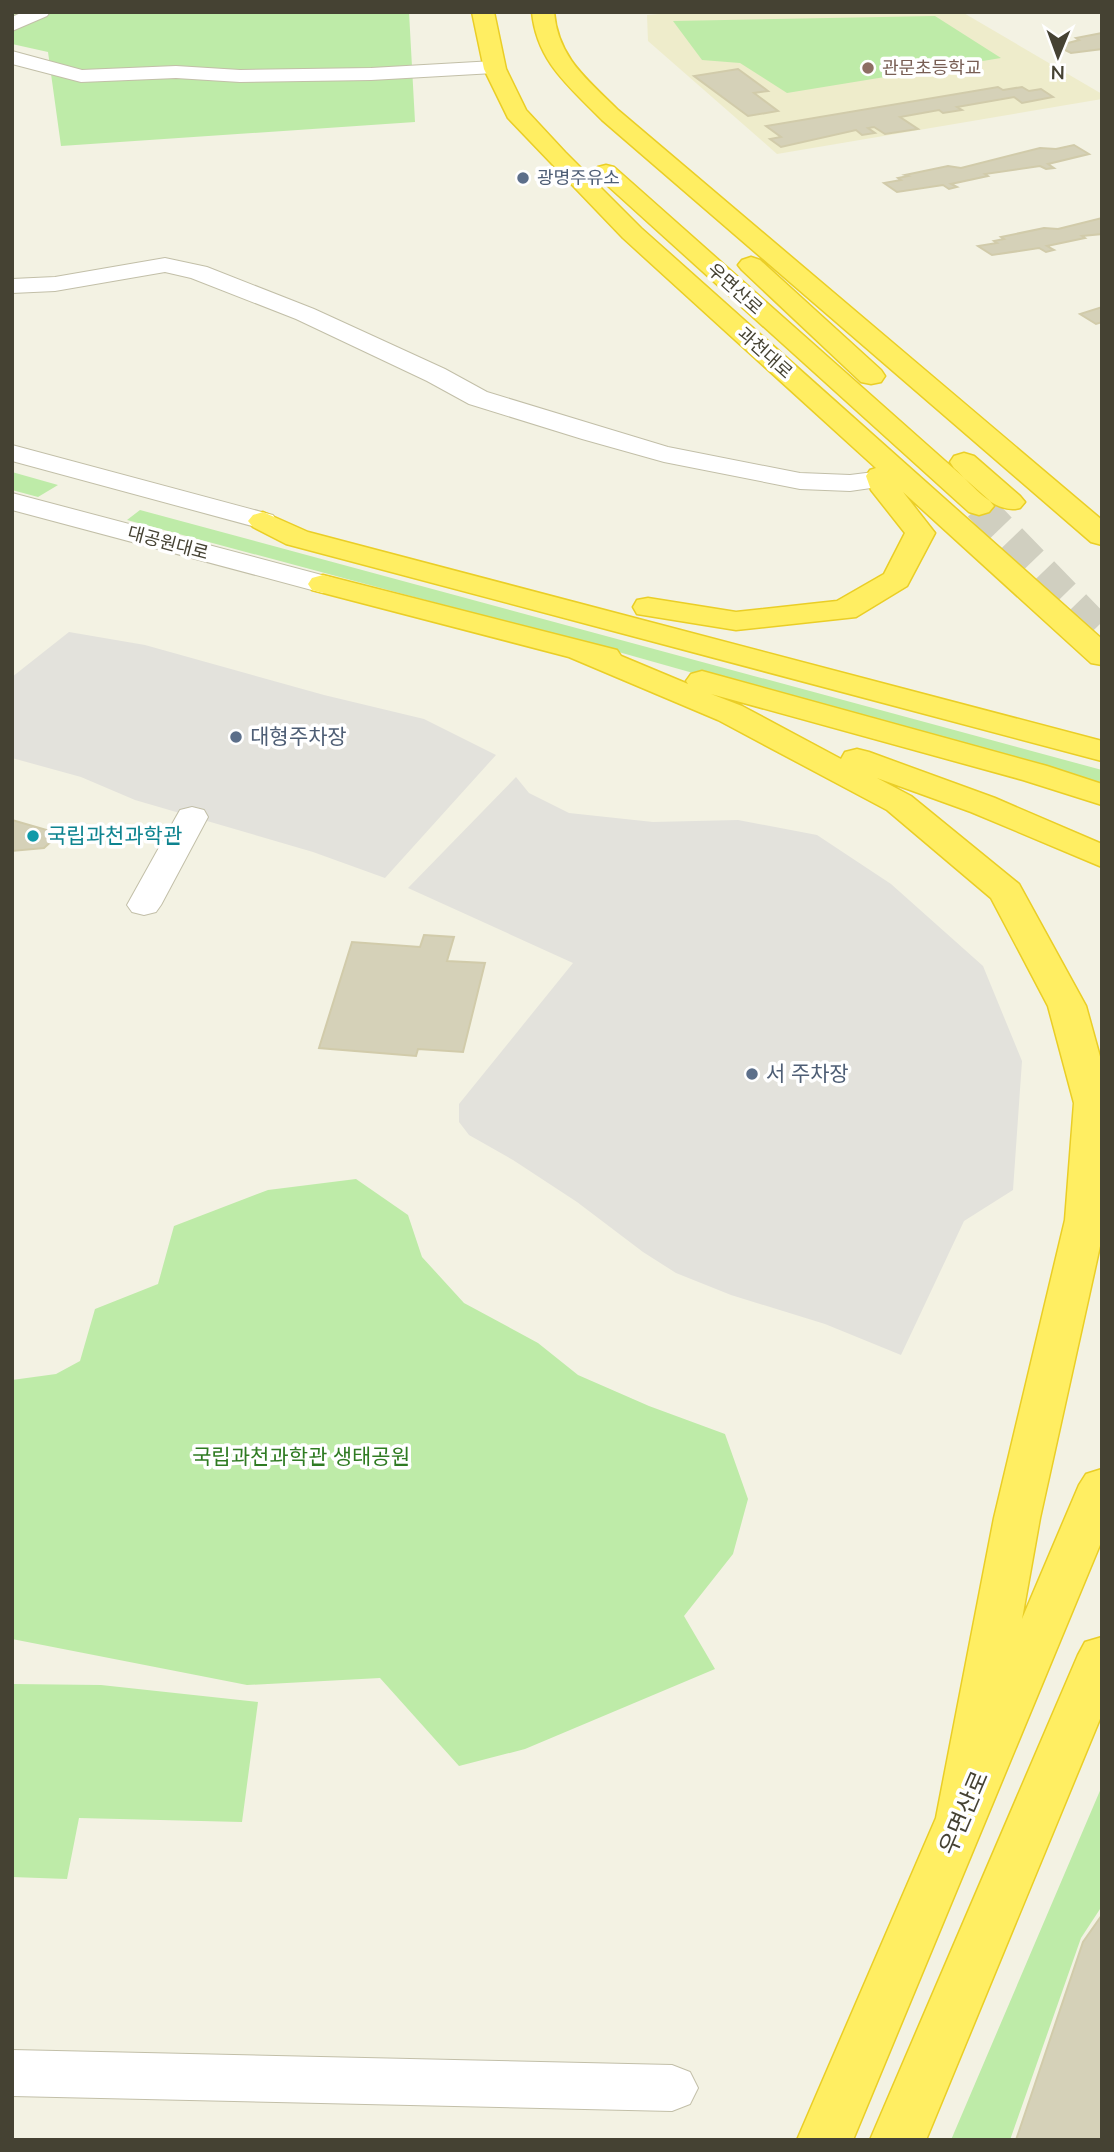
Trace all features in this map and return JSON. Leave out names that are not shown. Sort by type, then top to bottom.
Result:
[{"type":"highway","name":"과천대로","points":[[483,12],[494,68],[516,113],[632,233],[1102,656]]},
{"type":"highway","points":[[543,12],[545,33],[560,64],[610,116],[803,277],[1102,536]]},
{"type":"highway","name":"우면산로","points":[[560,64],[564,88],[627,150],[1010,502]]},
{"type":"highway","name":"우면산로","points":[[494,68],[528,90],[596,164],[979,506]]},
{"type":"highway","points":[[263,521],[389,546],[643,606],[736,621],[845,610],[896,580],[920,533],[886,489],[870,448]]},
{"type":"highway","points":[[263,521],[297,538],[1102,751]]},
{"type":"highway","points":[[323,584],[713,683],[1035,773],[1102,795]]},
{"type":"highway","points":[[581,651],[730,713],[984,805],[1102,856]]},
{"type":"highway","points":[[730,713],[899,803],[1006,892],[1067,1006],[1093,1103],[1085,1220],[1017,1518],[960,1824]]},
{"type":"highway","name":"우면산로","points":[[825,2140],[1102,1485]]},
{"type":"highway","points":[[898,2140],[1102,1655]]},
{"type":"street","points":[[12,25],[40,12]]},
{"type":"street","points":[[12,57],[81,76],[177,72],[240,76],[331,75],[494,68]]},
{"type":"street","points":[[12,286],[55,284],[165,265],[198,272],[305,314],[436,375],[478,398],[592,433],[664,454],[800,481],[850,483],[882,479]]},
{"type":"street","points":[[12,453],[263,521]]},
{"type":"street","name":"대공원대로","points":[[12,501],[323,584]]},
{"type":"street","points":[[144,905],[192,817]]},
{"type":"street","points":[[12,2073],[672,2088]]},
{"type":"shaded area","name":"관문초등학교","points":[[682,12],[962,12],[1102,94],[1102,99],[777,154],[648,41],[647,15]]},
{"type":"shaded area","name":"대형주차장","points":[[69,632],[145,645],[324,695],[424,719],[496,755],[385,878],[313,852],[135,800],[81,777],[12,758],[12,677]]},
{"type":"shaded area","name":"서 주차장","points":[[516,777],[529,793],[569,813],[653,822],[738,820],[817,835],[891,884],[983,966],[1022,1061],[1013,1190],[964,1221],[901,1355],[825,1324],[731,1295],[676,1273],[643,1252],[577,1202],[469,1135],[459,1122],[459,1104],[573,963],[408,888]]},
{"type":"green space","points":[[12,12],[409,12],[415,122],[61,146],[48,52],[12,44]]},
{"type":"green space","points":[[935,16],[1001,58],[787,93],[740,63],[702,60],[673,21]]},
{"type":"green space","points":[[12,472],[58,485],[38,497],[12,490]]},
{"type":"green space","points":[[140,510],[1102,770],[1102,788],[615,651],[127,520]]},
{"type":"green space","name":"국립과천과학관 생태공원","points":[[356,1179],[408,1215],[422,1257],[464,1303],[538,1343],[578,1375],[649,1406],[725,1434],[748,1499],[733,1554],[684,1616],[715,1669],[525,1749],[459,1766],[380,1678],[247,1685],[12,1639],[12,1380],[56,1374],[80,1361],[95,1309],[158,1284],[174,1226],[268,1190]]},
{"type":"green space","points":[[12,1684],[101,1685],[258,1702],[242,1822],[79,1818],[67,1879],[12,1877]]},
{"type":"green space","points":[[1102,1786],[1102,1906],[1081,1938],[1010,2140],[951,2140]]},
{"type":"building","points":[[1102,33],[1102,49],[1071,53],[1057,46],[1079,40],[1076,38]]},
{"type":"building","points":[[738,69],[768,91],[754,93],[778,111],[748,116],[694,76]]},
{"type":"building","points":[[998,87],[1003,90],[1022,87],[1029,91],[1041,89],[1053,97],[1022,103],[1014,97],[957,107],[962,110],[943,113],[939,110],[900,117],[918,129],[885,134],[874,127],[868,128],[875,133],[862,135],[856,130],[781,147],[770,139],[781,137],[766,126]]},
{"type":"building","points":[[1074,145],[1089,154],[1048,164],[1054,168],[1046,169],[1040,166],[985,174],[988,176],[951,184],[957,187],[949,189],[943,185],[897,192],[884,183],[901,180],[898,178],[908,176],[905,175],[948,166],[961,168],[1040,148],[1056,149]]},
{"type":"building","points":[[1102,218],[1102,234],[1082,236],[1085,238],[1047,246],[1054,250],[1046,252],[1039,248],[992,255],[978,246],[997,243],[994,241],[1004,239],[1001,237],[1044,228],[1058,229]]},
{"type":"building","points":[[1102,307],[1102,322],[1096,324],[1080,314]]},
{"type":"building","name":"국립과천과학관","points":[[12,820],[47,830],[54,839],[44,848],[12,851]]},
{"type":"building","points":[[424,935],[454,937],[447,961],[485,963],[463,1052],[418,1049],[416,1056],[319,1048],[352,942],[420,947]]},
{"type":"building","points":[[1102,1915],[1102,2140],[1016,2140],[1083,1942]]},
{"type":"tunnel","points":[[979,506],[1102,633]]},
{"type":"place","name":"관문초등학교","points":[[868,68]]},
{"type":"place","name":"광명주유소","points":[[523,178]]},
{"type":"place","name":"대형주차장","points":[[236,737]]},
{"type":"place","name":"국립과천과학관","points":[[33,836]]},
{"type":"place","name":"서 주차장","points":[[752,1074]]}]
